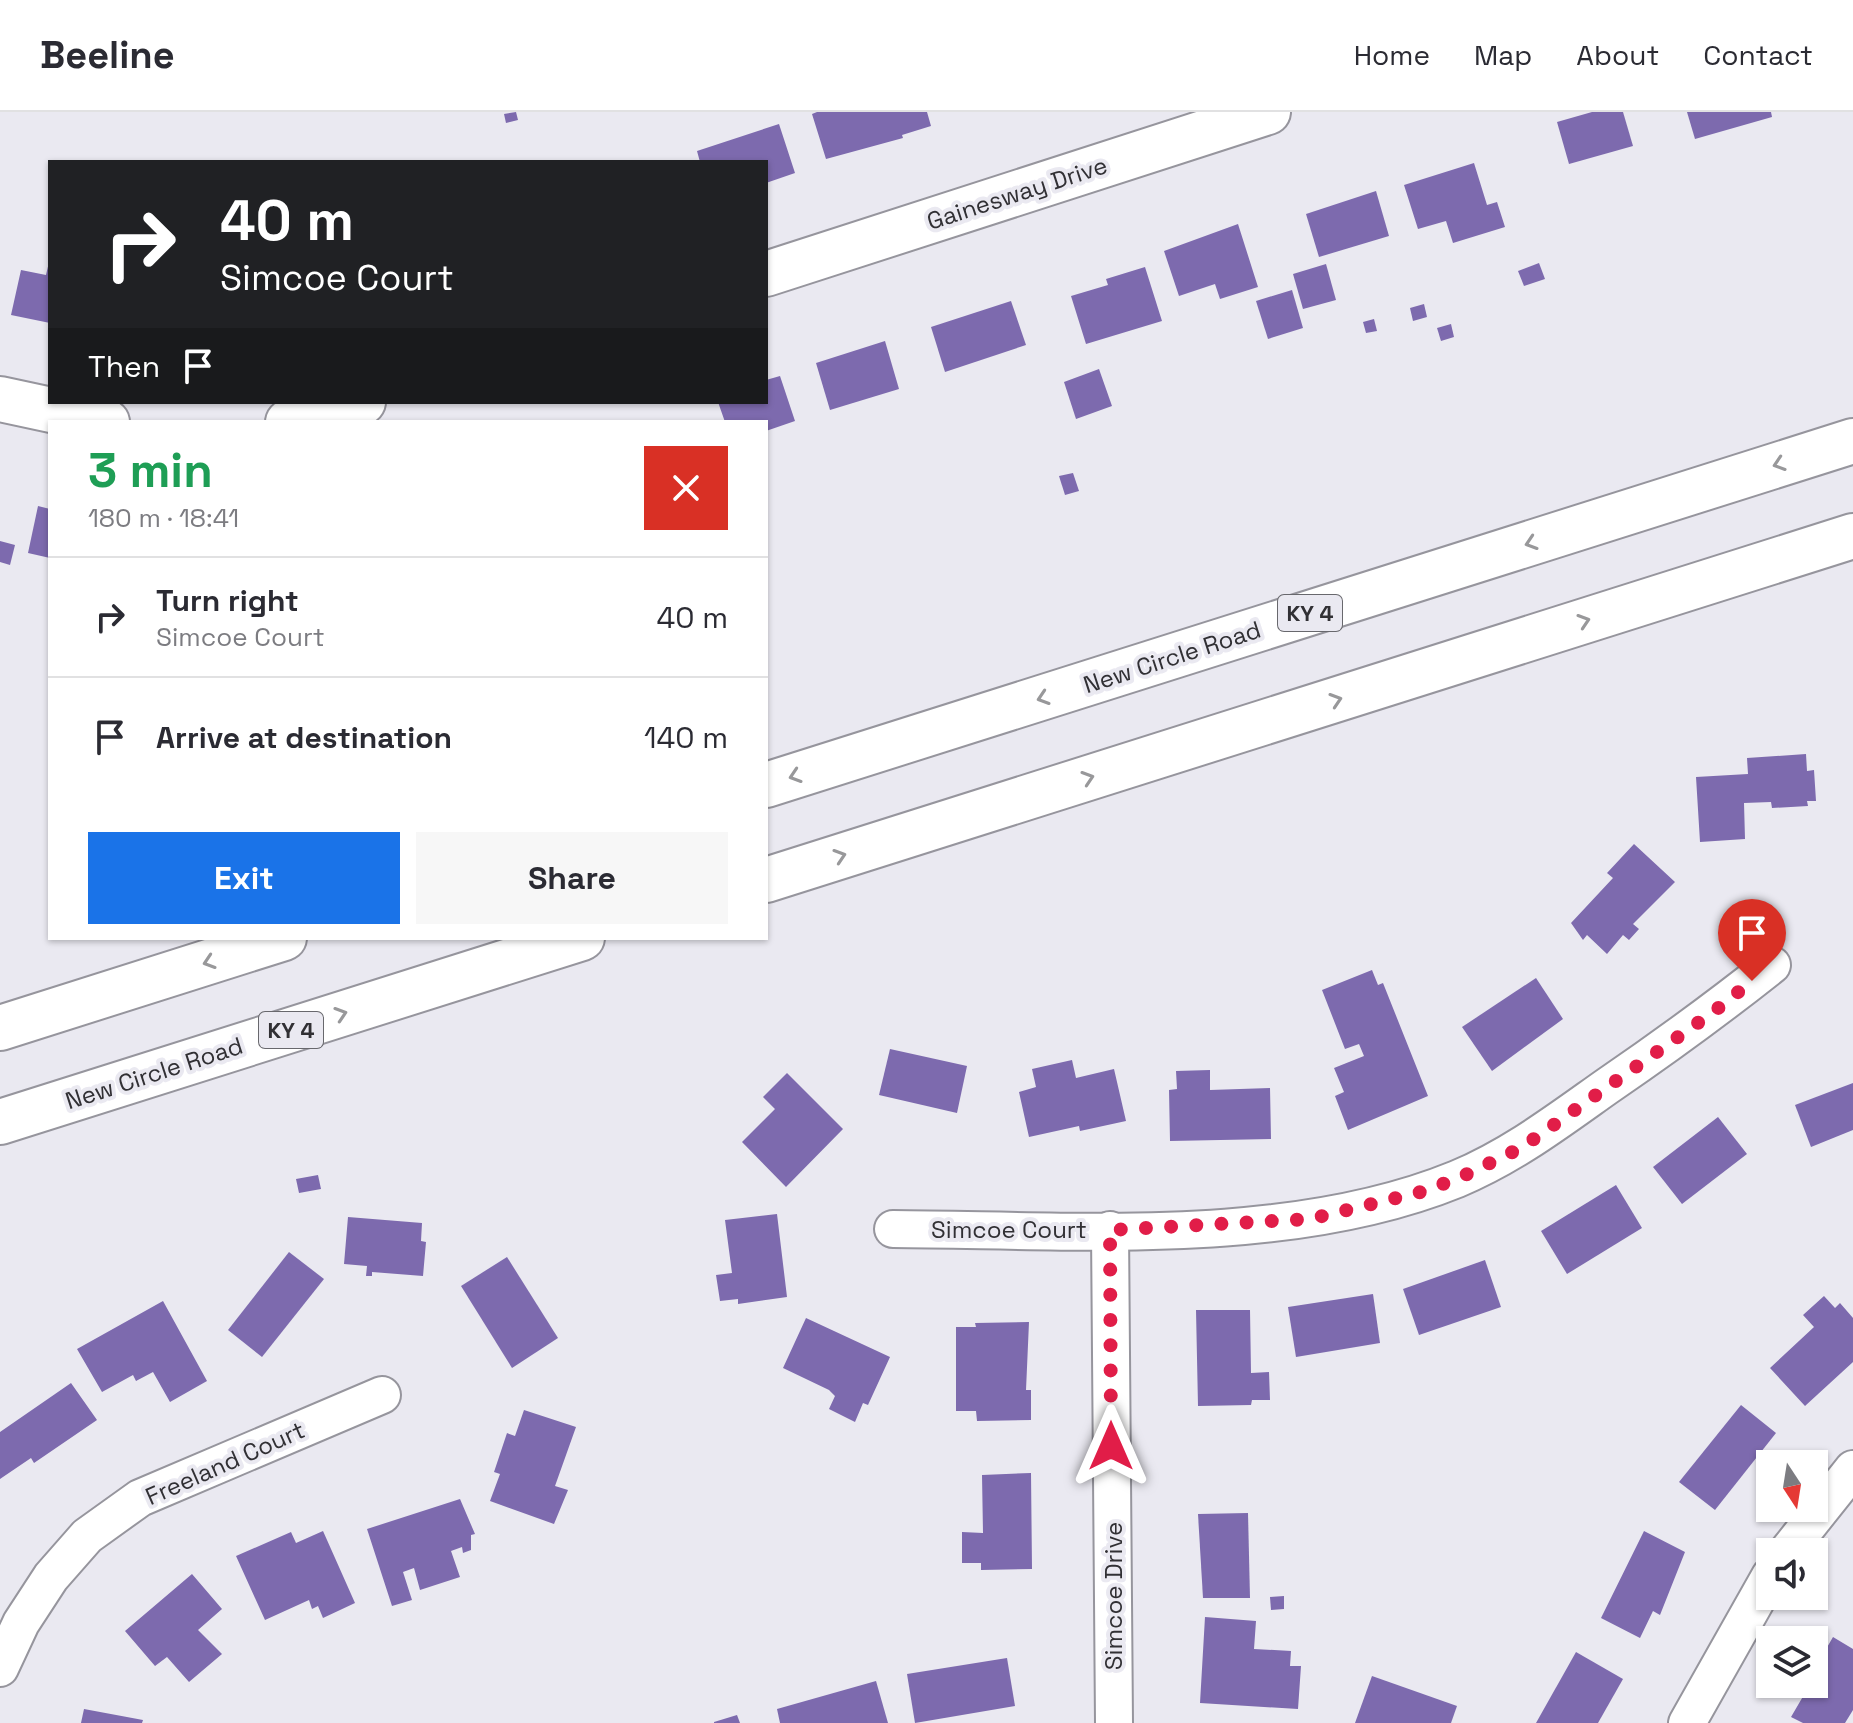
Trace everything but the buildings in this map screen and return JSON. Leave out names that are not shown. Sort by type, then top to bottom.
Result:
[{"type":"main road","name":"Gainesway Drive","points":[[768,273],[1257,114]]},
{"type":"main road","points":[[0,399],[98,420]]},
{"type":"main road","points":[[296,420],[356,404]]},
{"type":"main road","name":"New Circle Road","points":[[768,784],[1853,441]]},
{"type":"main road","points":[[768,879],[1853,536]]},
{"type":"main road","points":[[0,1028],[278,940]]},
{"type":"main road","name":"New Circle Road","points":[[0,1122],[576,940]]},
{"type":"street","name":"Simcoe Court","points":[[893,1229],[1110,1230],[1310,1219],[1382,1203],[1459,1178],[1521,1148],[1712,1013],[1772,965]]},
{"type":"street","name":"Simcoe Drive","points":[[1110,1230],[1114,1723]]},
{"type":"street","name":"Freeland Court","points":[[0,1668],[21,1623],[51,1577],[87,1536],[140,1498],[382,1395]]},
{"type":"street","points":[[1804,1538],[1841,1507],[1853,1469]]},
{"type":"street","points":[[1687,1723],[1756,1601]]},
{"type":"route","points":[[1111,1446],[1110,1230],[1310,1219],[1421,1192],[1459,1178],[1521,1148],[1712,1013],[1752,981]]}]
